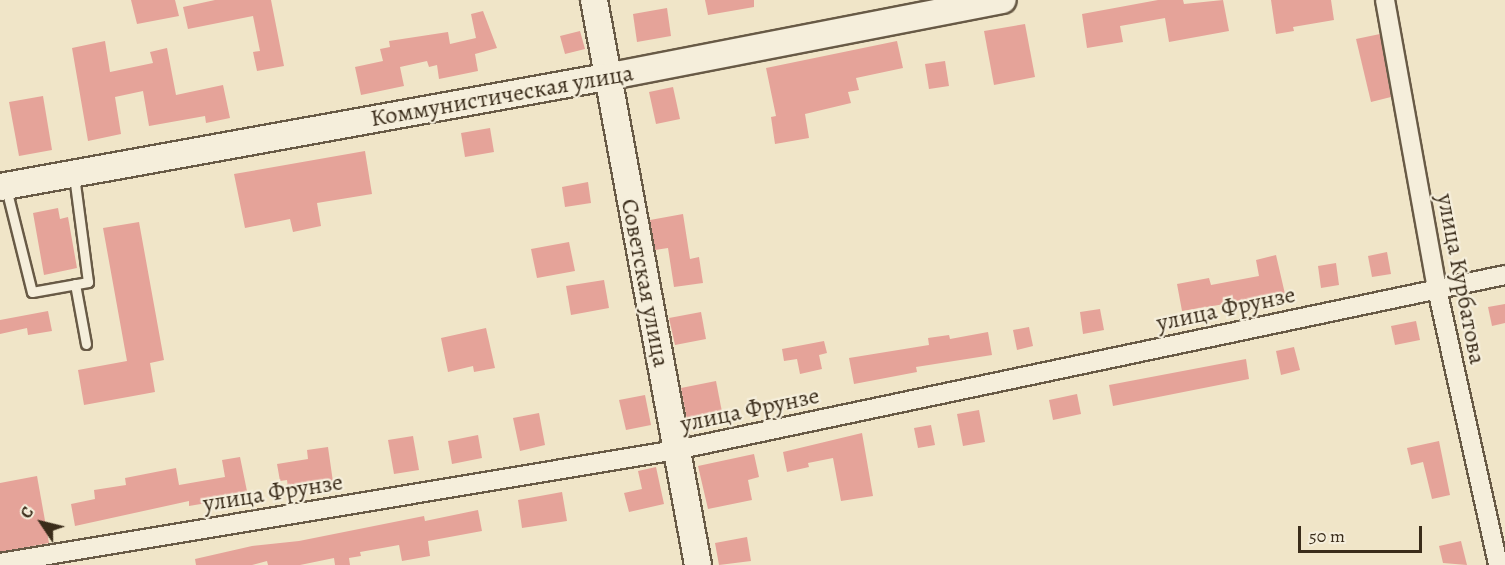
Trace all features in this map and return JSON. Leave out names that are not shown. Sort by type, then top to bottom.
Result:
[{"type":"street","name":"Советская улица","points":[[594,0],[606,77],[698,565]]},
{"type":"street","name":"Коммунистическая улица","points":[[3,186],[606,77],[1003,0]]},
{"type":"street","name":"улица Курбатова","points":[[1385,0],[1437,289],[1498,565]]},
{"type":"street","name":"улица Фрунзе","points":[[0,563],[676,450],[1505,275]]},
{"type":"lane","points":[[3,186],[32,292],[88,282],[74,172]]},
{"type":"lane","points":[[75,284],[86,344]]},
{"type":"building","points":[[131,0],[175,0],[179,16],[137,24]]},
{"type":"building","points":[[215,0],[271,0],[284,66],[257,71],[253,52],[260,51],[253,16],[188,29],[183,7]]},
{"type":"building","points":[[705,0],[754,0],[754,7],[708,15]]},
{"type":"building","points":[[1158,0],[1183,0],[1184,4],[1223,0],[1229,31],[1169,42],[1165,18],[1120,26],[1123,42],[1087,48],[1082,14]]},
{"type":"building","points":[[1271,0],[1331,0],[1334,20],[1293,27],[1294,31],[1276,34]]},
{"type":"building","points":[[667,8],[671,36],[637,42],[633,14]]},
{"type":"building","points":[[483,11],[497,48],[475,54],[478,71],[439,79],[437,65],[429,67],[427,61],[400,67],[404,86],[361,95],[355,67],[383,61],[380,49],[390,47],[389,41],[448,32],[450,44],[476,38],[471,14]]},
{"type":"building","points":[[1025,24],[1035,77],[994,85],[984,31]]},
{"type":"building","points":[[580,31],[585,49],[565,54],[560,36]]},
{"type":"building","points":[[1380,34],[1391,97],[1371,102],[1356,39]]},
{"type":"building","points":[[105,41],[110,72],[153,63],[150,52],[167,48],[176,95],[223,85],[230,118],[206,123],[205,116],[149,126],[143,91],[115,97],[121,134],[88,141],[72,48]]},
{"type":"building","points":[[897,41],[903,68],[856,78],[859,90],[848,92],[851,103],[805,114],[809,138],[775,144],[771,117],[776,116],[766,68]]},
{"type":"building","points":[[945,61],[949,86],[929,89],[925,64]]},
{"type":"building","points":[[673,87],[680,119],[656,124],[649,92]]},
{"type":"building","points":[[43,96],[52,150],[19,156],[9,102]]},
{"type":"building","points":[[490,128],[494,152],[465,157],[461,133]]},
{"type":"building","points":[[365,151],[372,194],[317,203],[321,226],[293,232],[290,219],[245,228],[234,174]]},
{"type":"building","points":[[588,182],[591,203],[565,207],[562,187]]},
{"type":"building","points":[[58,208],[60,219],[68,217],[77,268],[44,275],[33,213]]},
{"type":"building","points":[[683,214],[690,259],[699,257],[703,283],[674,287],[668,248],[655,250],[650,220]]},
{"type":"building","points":[[139,222],[164,360],[150,363],[155,392],[84,405],[78,370],[127,361],[103,228]]},
{"type":"building","points":[[569,242],[575,271],[537,278],[531,249]]},
{"type":"building","points":[[1387,252],[1391,274],[1372,277],[1368,256]]},
{"type":"building","points":[[1276,255],[1285,294],[1182,311],[1177,284],[1209,278],[1211,285],[1259,276],[1256,260]]},
{"type":"building","points":[[1336,263],[1339,285],[1321,288],[1318,266]]},
{"type":"building","points":[[604,280],[609,308],[571,315],[566,286]]},
{"type":"building","points":[[1505,304],[1505,323],[1492,326],[1488,307]]},
{"type":"building","points":[[1100,309],[1104,330],[1083,334],[1080,312]]},
{"type":"building","points":[[48,311],[52,331],[28,335],[27,328],[0,334],[0,320]]},
{"type":"building","points":[[701,312],[706,339],[675,345],[669,318]]},
{"type":"building","points":[[1416,321],[1420,340],[1395,345],[1391,326]]},
{"type":"building","points":[[1029,327],[1033,346],[1017,350],[1013,330]]},
{"type":"building","points":[[486,328],[495,368],[474,372],[473,366],[448,372],[441,338]]},
{"type":"building","points":[[988,332],[992,355],[916,367],[917,372],[854,384],[849,358],[929,345],[928,338],[949,335],[950,339]]},
{"type":"building","points":[[824,341],[827,353],[819,355],[822,369],[800,374],[797,359],[784,361],[782,349]]},
{"type":"building","points":[[1294,347],[1300,370],[1281,375],[1276,351]]},
{"type":"building","points":[[1246,359],[1249,379],[1113,406],[1109,385]]},
{"type":"building","points":[[716,381],[722,412],[687,420],[681,388]]},
{"type":"building","points":[[1077,394],[1081,414],[1053,420],[1049,400]]},
{"type":"building","points":[[645,395],[651,425],[626,430],[619,400]]},
{"type":"building","points":[[979,410],[985,442],[963,446],[957,414]]},
{"type":"building","points":[[539,413],[545,445],[520,451],[513,418]]},
{"type":"building","points":[[931,425],[935,445],[918,448],[914,428]]},
{"type":"building","points":[[862,433],[873,496],[841,501],[833,458],[808,463],[809,467],[787,472],[783,452]]},
{"type":"building","points":[[478,435],[482,458],[452,464],[448,441]]},
{"type":"building","points":[[413,436],[419,470],[394,474],[388,440]]},
{"type":"building","points":[[1439,441],[1450,495],[1432,499],[1423,462],[1411,465],[1407,448]]},
{"type":"building","points":[[328,447],[333,482],[288,488],[287,480],[280,481],[277,464],[308,459],[307,450]]},
{"type":"building","points":[[754,454],[759,477],[748,480],[752,500],[708,509],[698,466]]},
{"type":"building","points":[[240,457],[248,496],[189,506],[189,501],[75,526],[71,504],[95,499],[94,490],[126,485],[125,478],[176,468],[179,485],[225,477],[222,460]]},
{"type":"building","points":[[656,467],[664,504],[629,512],[624,493],[642,489],[638,471]]},
{"type":"building","points":[[37,476],[49,543],[0,552],[0,483]]},
{"type":"building","points":[[562,492],[567,521],[522,528],[518,500]]},
{"type":"building","points":[[478,510],[482,531],[428,541],[430,556],[402,561],[399,545],[360,552],[361,556],[349,558],[350,565],[335,565],[334,558],[300,565],[268,565],[267,561],[252,565],[196,565],[195,559],[252,546],[299,541],[424,516],[425,521]]},
{"type":"building","points":[[747,537],[751,561],[719,565],[715,543]]},
{"type":"building","points":[[1461,541],[1467,565],[1443,563],[1439,546]]}]
